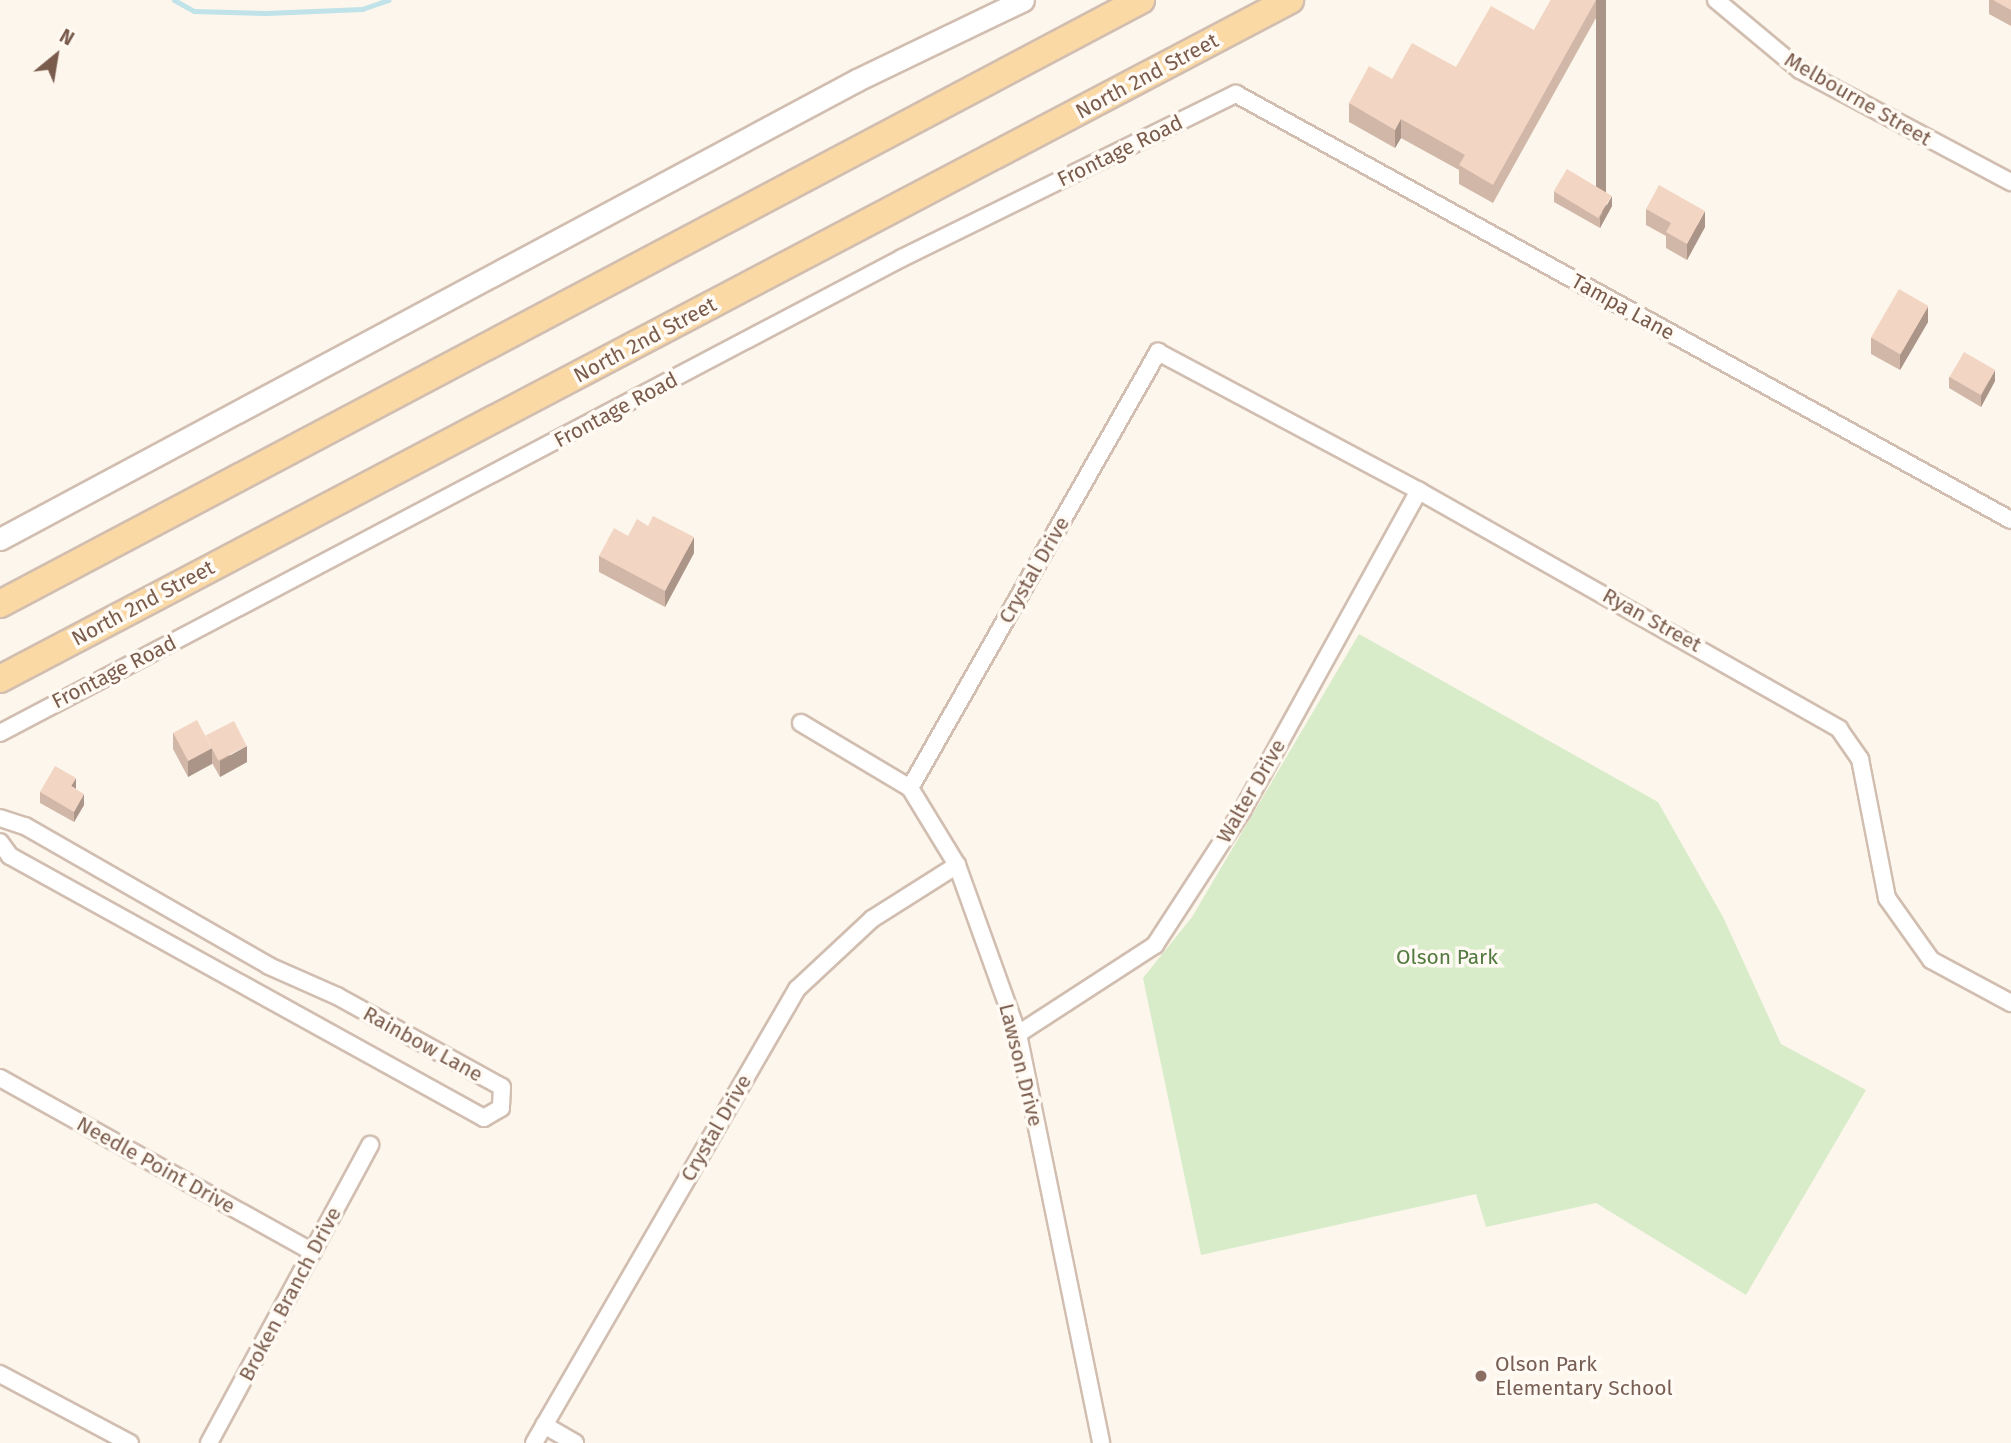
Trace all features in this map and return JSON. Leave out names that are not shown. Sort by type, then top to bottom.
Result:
[{"type":"main road","points":[[0,604],[1141,0]]},
{"type":"main road","name":"North 2nd Street","points":[[0,679],[1290,0]]},
{"type":"street","points":[[0,539],[857,80],[1023,0]]},
{"type":"street","name":"Melbourne Street","points":[[1716,0],[1800,70],[2011,182]]},
{"type":"street","name":"Tampa Lane","points":[[1236,94],[2011,520]]},
{"type":"street","name":"Frontage Road","points":[[0,733],[902,258],[1236,94]]},
{"type":"street","name":"Ryan Street","points":[[1158,352],[1419,491],[1839,729],[1860,759],[1887,898],[1931,960],[2011,1003]]},
{"type":"street","name":"Crystal Drive","points":[[910,788],[1158,352]]},
{"type":"street","name":"Walter Drive","points":[[1018,1034],[1155,945],[1242,811],[1419,491]]},
{"type":"street","name":"Lawson Drive","points":[[801,723],[910,788],[957,865],[1018,1034],[1101,1443]]},
{"type":"street","name":"Rainbow Lane","points":[[0,818],[25,826],[269,966],[337,996],[502,1087],[501,1108],[484,1118],[10,856],[0,842]]},
{"type":"street","name":"Crystal Drive","points":[[534,1443],[797,989],[872,919],[957,865]]},
{"type":"street","name":"Needle Point Drive","points":[[0,1078],[313,1252]]},
{"type":"street","name":"Broken Branch Drive","points":[[209,1443],[370,1145]]},
{"type":"street","points":[[0,1374],[130,1443]]},
{"type":"street","points":[[544,1425],[575,1443]]},
{"type":"green space","name":"Olson Park","points":[[1359,634],[1658,802],[1723,917],[1781,1044],[1866,1090],[1746,1295],[1596,1203],[1486,1227],[1476,1194],[1201,1255],[1143,978],[1192,917]]},
{"type":"building","points":[[1551,0],[1596,0],[1493,185],[1459,165],[1465,155],[1401,119],[1395,130],[1349,103],[1369,66],[1392,79],[1412,43],[1456,67],[1491,6],[1534,30]]},
{"type":"building","points":[[1993,0],[2011,0],[2011,10]]},
{"type":"building","points":[[1567,169],[1612,196],[1598,218],[1554,191]]},
{"type":"building","points":[[1659,185],[1705,211],[1687,244],[1666,232],[1671,223],[1646,209]]},
{"type":"building","points":[[1899,289],[1928,306],[1900,354],[1871,337]]},
{"type":"building","points":[[1964,352],[1995,370],[1981,395],[1950,377]]},
{"type":"building","points":[[653,516],[694,537],[665,591],[599,556],[614,528],[628,536],[637,519],[648,526]]},
{"type":"building","points":[[197,720],[212,748],[188,761],[173,733]]},
{"type":"building","points":[[234,721],[247,746],[218,760],[205,736]]},
{"type":"building","points":[[55,766],[76,778],[71,786],[84,794],[74,812],[40,792]]},
{"type":"waterway","points":[[174,0],[194,11],[267,13],[362,9],[388,0]]},
{"type":"place","name":"Olson Park Elementary School","points":[[1481,1376]]}]
